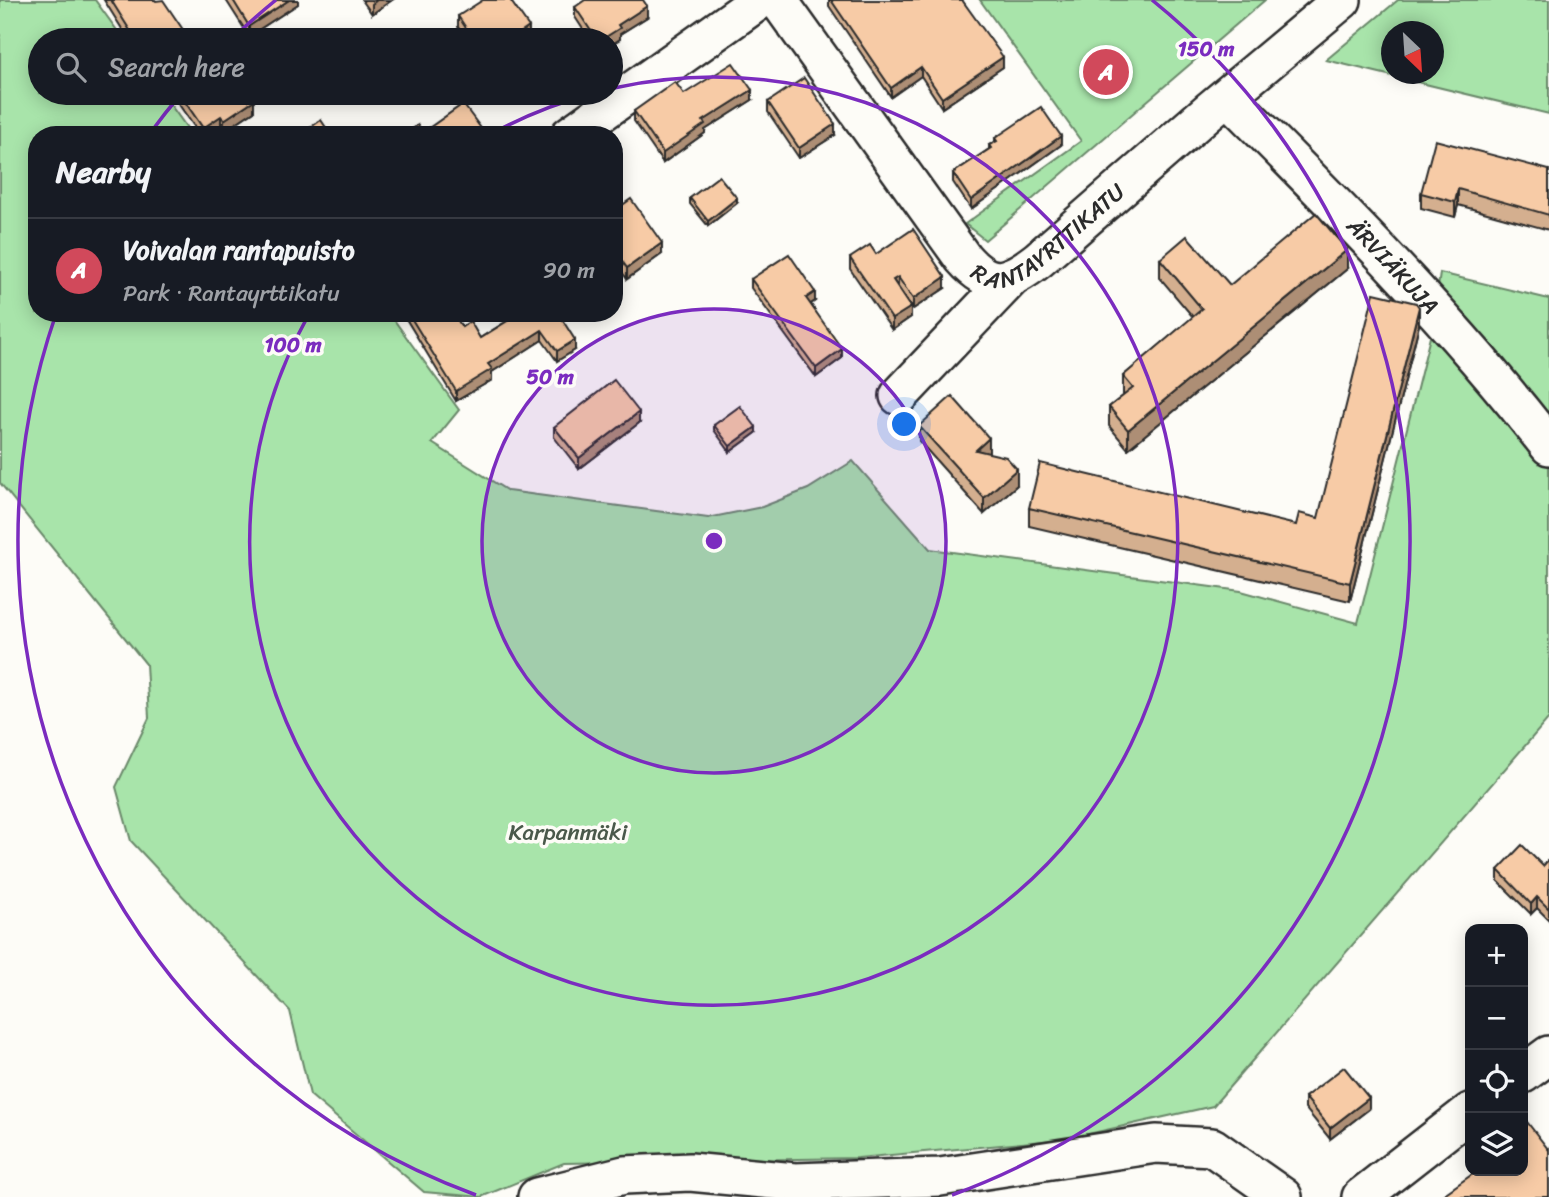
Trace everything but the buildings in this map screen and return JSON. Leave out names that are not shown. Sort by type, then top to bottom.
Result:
[{"type":"street","points":[[623,97],[760,0]]},
{"type":"street","name":"RANTAYRTTIKATU","points":[[778,0],[963,258],[986,279],[999,281],[1013,276],[1038,260],[1342,0]]},
{"type":"street","name":"ÄRVIÄKUJA","points":[[1228,97],[1348,217],[1513,401],[1549,446]]},
{"type":"street","points":[[583,126],[612,105]]},
{"type":"street","points":[[899,396],[1013,276]]},
{"type":"street","points":[[1528,1070],[1549,1055]]},
{"type":"street","points":[[1361,1197],[1469,1113]]},
{"type":"street","points":[[537,1197],[624,1175],[690,1172],[795,1182],[940,1178],[1156,1144],[1212,1147],[1283,1197]]},
{"type":"green space","name":"Karpanmäki","points":[[0,0],[95,0],[115,28],[28,28],[28,105],[171,105],[186,126],[28,126],[28,322],[395,322],[459,410],[432,443],[508,491],[708,518],[762,507],[808,489],[853,461],[930,549],[1241,591],[1358,623],[1433,325],[1440,273],[1549,299],[1549,718],[1213,1106],[1066,1139],[858,1158],[564,1163],[481,1197],[424,1192],[310,1095],[290,1011],[131,841],[116,787],[149,718],[146,664],[0,483]]},
{"type":"green space","points":[[980,0],[1265,0],[985,240],[965,224],[1081,141]]},
{"type":"green space","points":[[1398,0],[1549,0],[1549,114],[1425,84],[1444,84],[1444,21],[1381,21],[1381,73],[1326,60]]},
{"type":"place","name":"Voivalan rantapuisto","points":[[1106,72]]}]
